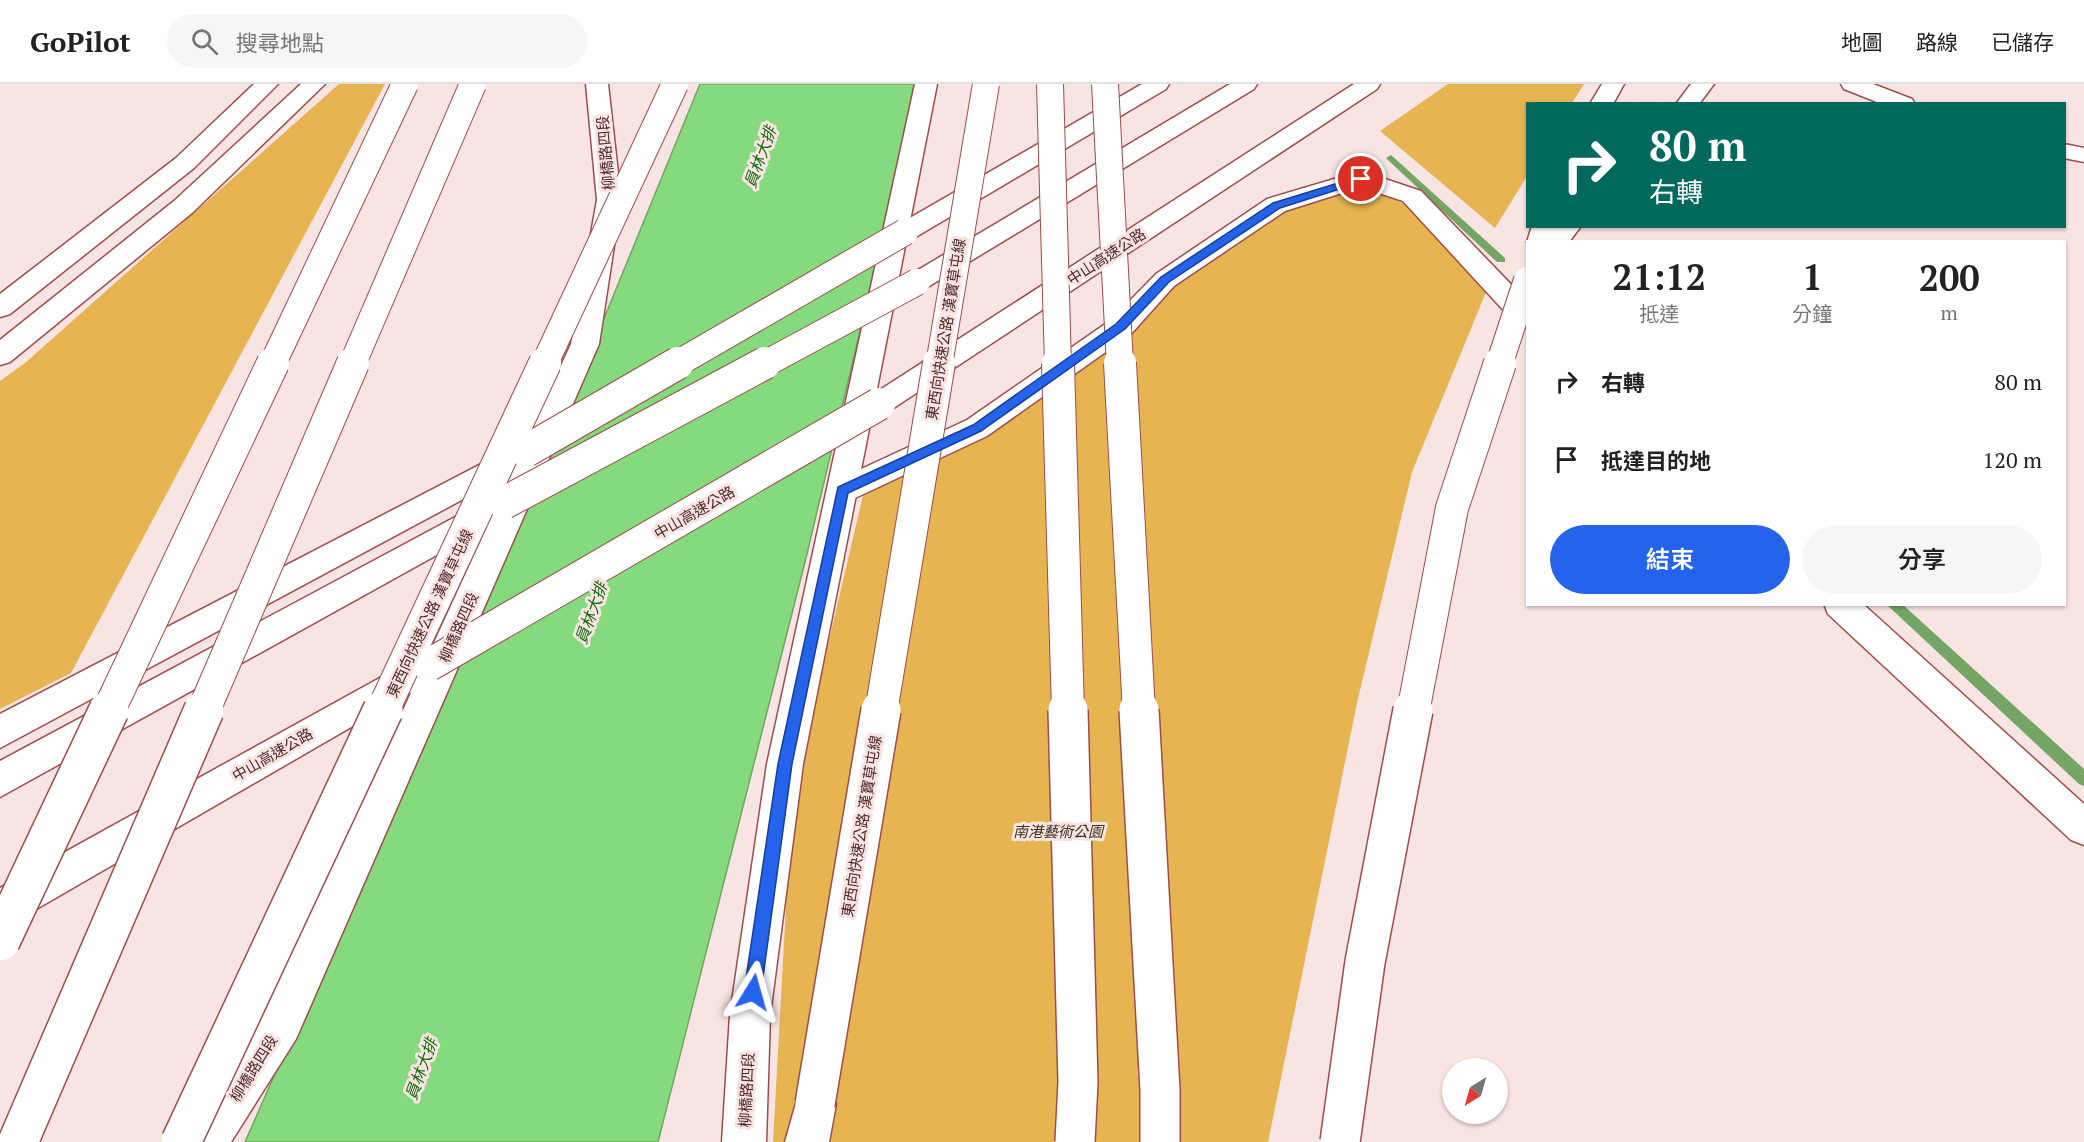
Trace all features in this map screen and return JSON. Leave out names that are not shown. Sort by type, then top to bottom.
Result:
[{"type":"main road","points":[[0,308],[185,163],[267,84]]},
{"type":"main road","points":[[0,355],[183,207],[314,84]]},
{"type":"main road","points":[[0,941],[405,84]]},
{"type":"main road","points":[[18,1142],[473,84]]},
{"type":"main road","name":"柳橋路四段","points":[[206,1142],[281,1024],[585,344],[609,200],[597,84]]},
{"type":"main road","name":"東西向快速公路 漢寶草屯線","points":[[182,1142],[675,84]]},
{"type":"main road","name":"柳橋路四段","points":[[744,1142],[750,1015],[785,764],[926,84]]},
{"type":"main road","name":"東西向快速公路 漢寶草屯線","points":[[807,1142],[986,84]]},
{"type":"main road","points":[[1050,84],[1078,1082],[1075,1142]]},
{"type":"main road","points":[[1105,84],[1160,1090],[1160,1142]]},
{"type":"main road","points":[[0,732],[526,451],[1158,84]]},
{"type":"main road","points":[[0,780],[504,503],[916,282],[1246,84]]},
{"type":"main road","name":"中山高速公路","points":[[0,909],[429,666],[879,404],[1368,84]]},
{"type":"main road","points":[[1602,102],[1613,84]]},
{"type":"main road","points":[[1689,102],[1703,84]]},
{"type":"main road","points":[[1852,84],[1899,102]]},
{"type":"main road","points":[[2066,151],[2084,155]]},
{"type":"main road","points":[[842,490],[977,428],[1120,327],[1165,280],[1276,206],[1361,179],[1412,196],[1522,294],[1452,508],[1365,962],[1340,1142]]},
{"type":"main road","points":[[1545,236],[1564,228]]},
{"type":"main road","points":[[1842,606],[2084,828]]},
{"type":"green space","points":[[339,84],[385,84],[71,673],[0,709],[0,381],[25,363]]},
{"type":"green space","points":[[1448,84],[1584,84],[1573,102],[1526,102],[1526,178],[1495,228],[1380,131]]},
{"type":"green space","name":"南港藝術公園","points":[[1365,185],[1404,204],[1491,280],[1412,472],[1357,703],[1268,1142],[773,1142],[792,798],[865,487],[1283,210]]},
{"type":"water","name":"員林大排","points":[[700,84],[919,84],[805,562],[658,1142],[245,1142],[567,409]]},
{"type":"waterway","points":[[1391,158],[1501,260]]},
{"type":"waterway","points":[[1894,606],[2084,779]]},
{"type":"route","points":[[753,992],[785,764],[842,490],[977,428],[1120,327],[1165,280],[1276,206],[1361,179]]}]
